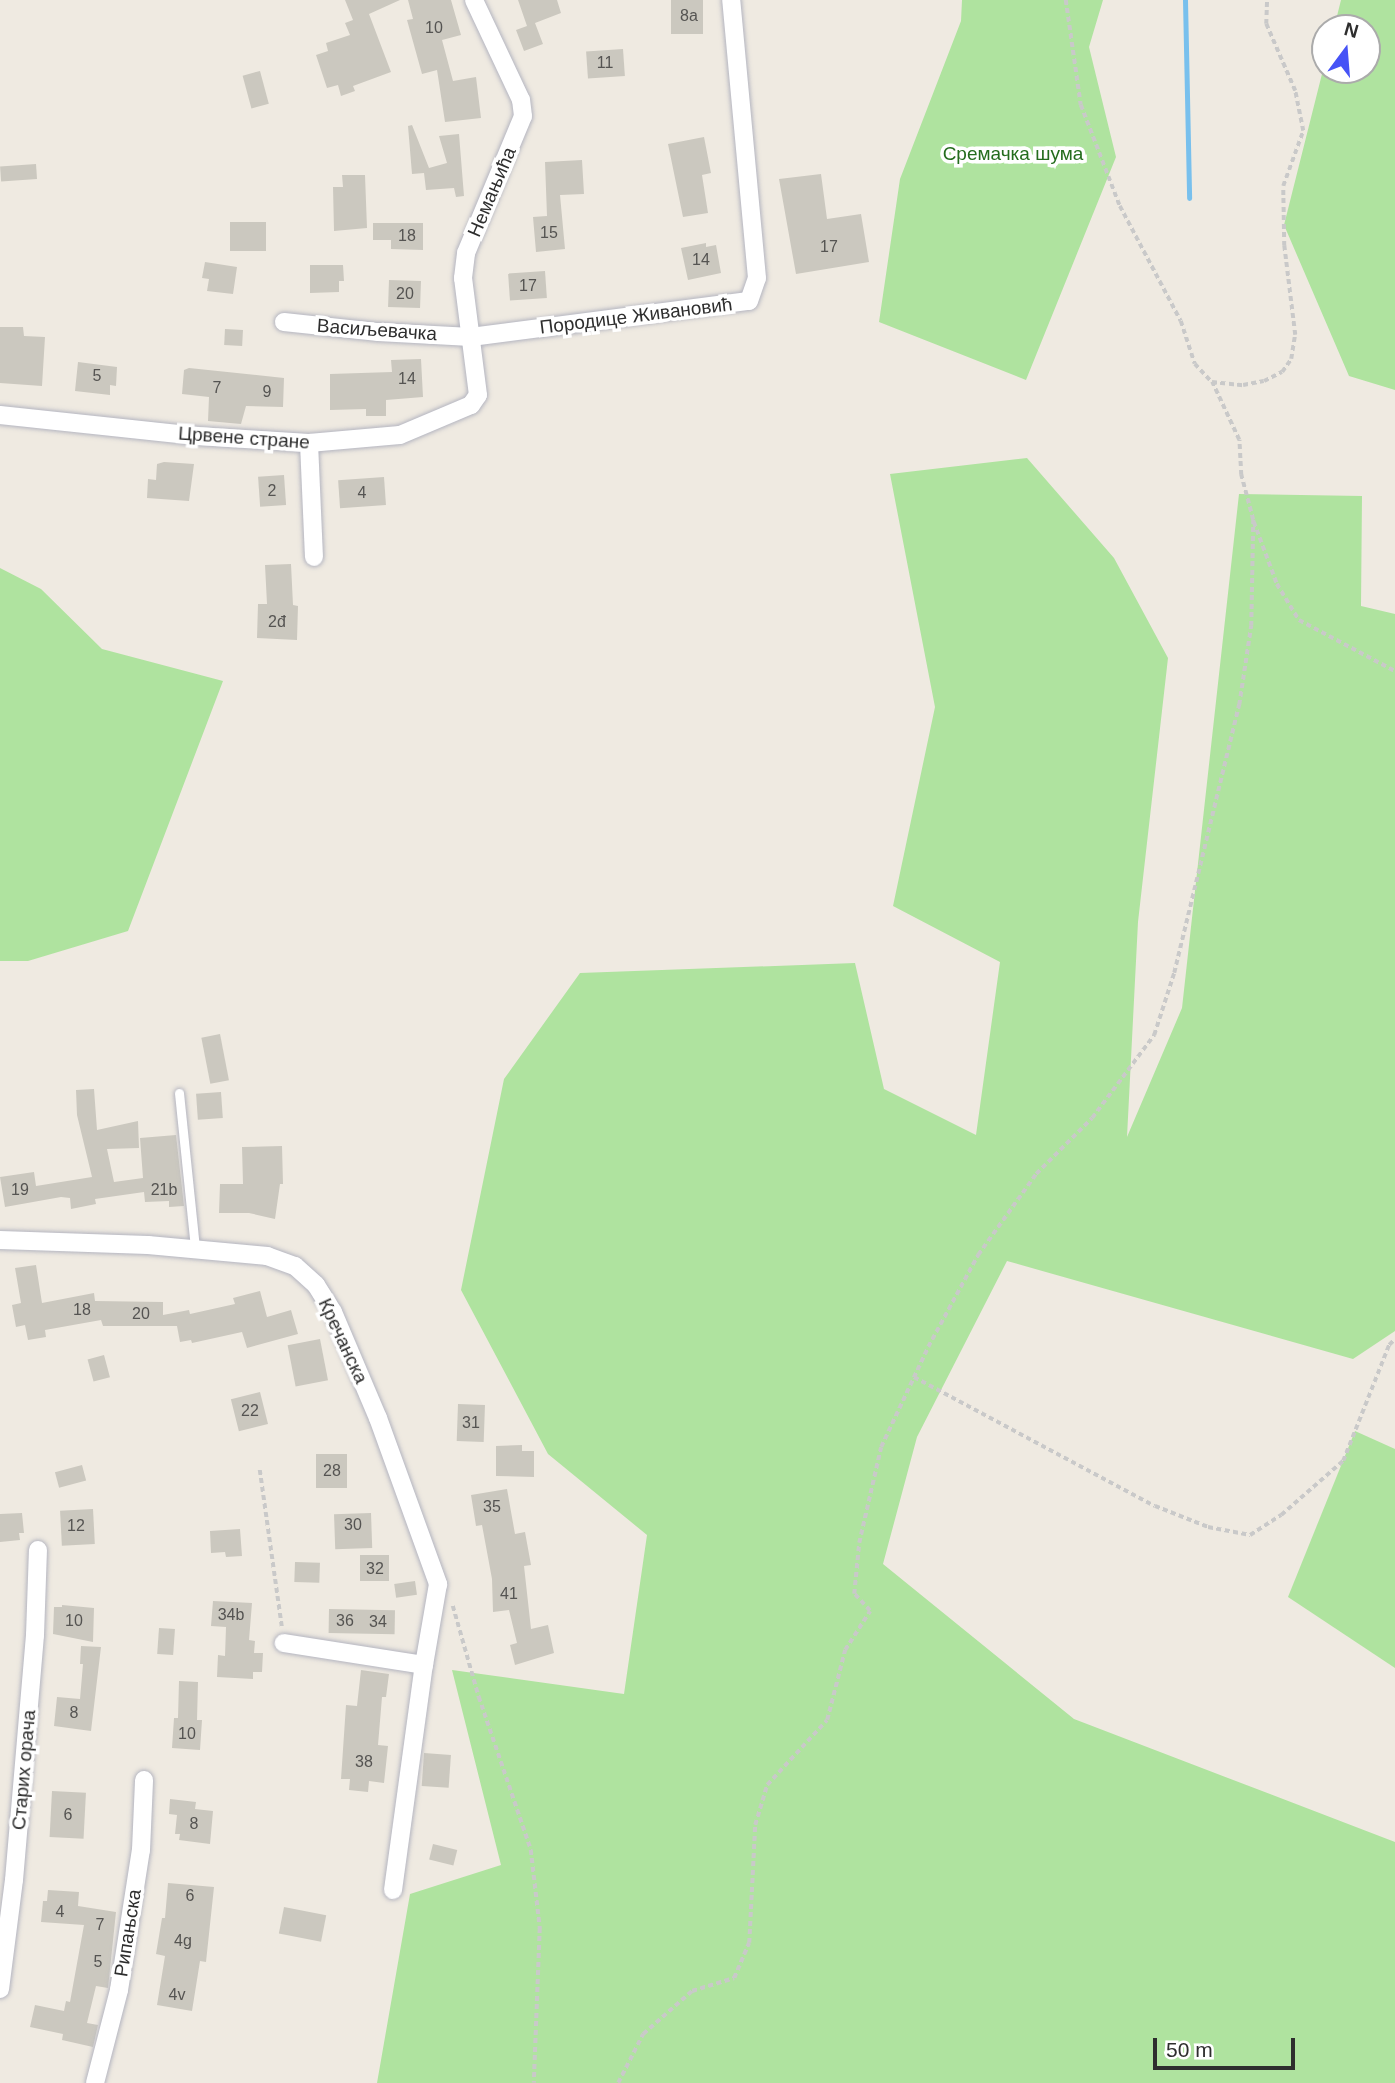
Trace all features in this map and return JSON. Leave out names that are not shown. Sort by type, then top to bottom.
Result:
[{"type":"street","name":"Немањића","points":[[474,0],[520,100],[523,116],[466,253],[463,278],[478,396]]},
{"type":"street","name":"Породице Живановић","points":[[471,337],[749,301],[757,278],[731,0]]},
{"type":"street","name":"Васиљевачка","points":[[284,322],[378,332],[471,337]]},
{"type":"street","name":"Црвене стране","points":[[0,415],[197,436],[309,443],[400,435],[471,405],[478,396]]},
{"type":"street","points":[[309,443],[314,557]]},
{"type":"street","name":"Кречанска","points":[[0,1240],[195,1248],[267,1256],[295,1266],[316,1285],[333,1312],[378,1418],[438,1584]]},
{"type":"street","name":"Старих орача","points":[[0,1989],[16,1867],[35,1635],[38,1550]]},
{"type":"street","points":[[393,1890],[438,1584]]},
{"type":"street","points":[[284,1643],[424,1665]]},
{"type":"street","name":"Рипањска","points":[[94,2083],[119,1990],[141,1850],[144,1780]]},
{"type":"lane","points":[[179,1093],[195,1248]]},
{"type":"path","points":[[1066,0],[1081,105],[1120,206],[1181,320],[1195,364],[1212,382],[1239,440],[1241,475],[1253,520],[1277,584],[1299,620],[1395,671]]},
{"type":"path","points":[[1212,382],[1243,385],[1264,381],[1282,372],[1291,359],[1295,335],[1284,246],[1283,186],[1303,131],[1295,91],[1266,24],[1267,0]]},
{"type":"path","points":[[618,2083],[643,2034],[692,1990],[734,1978],[750,1943],[755,1825],[767,1785],[827,1720],[845,1650],[870,1611],[854,1594],[859,1542],[881,1447],[914,1377],[978,1255],[1036,1174],[1092,1118],[1154,1035],[1174,973],[1239,705],[1251,625],[1253,520]]},
{"type":"path","points":[[914,1377],[1155,1506],[1208,1527],[1250,1535],[1281,1515],[1343,1461],[1389,1345],[1395,1339]]},
{"type":"path","points":[[260,1470],[284,1643]]},
{"type":"path","points":[[438,1584],[452,1603],[479,1697],[531,1850],[540,1928],[534,2083]]},
{"type":"green space","name":"Сремачка шума","points":[[962,0],[1103,0],[1089,47],[1116,157],[1026,380],[879,322],[900,179],[961,21]]},
{"type":"green space","points":[[1341,0],[1395,0],[1395,390],[1349,376],[1284,225],[1319,84],[1381,84],[1381,14],[1338,14]]},
{"type":"green space","points":[[1027,458],[1114,558],[1168,658],[1138,922],[1127,1137],[1182,1008],[1239,494],[1362,496],[1361,606],[1395,614],[1395,1331],[1353,1359],[1007,1261],[917,1437],[883,1564],[1074,1719],[1395,1842],[1395,2083],[377,2083],[410,1894],[501,1865],[452,1670],[624,1694],[647,1535],[548,1454],[461,1290],[504,1079],[580,973],[855,963],[884,1089],[976,1135],[1000,962],[893,906],[935,707],[890,474]]},
{"type":"green space","points":[[0,568],[41,589],[102,649],[223,681],[128,931],[28,961],[0,961]]},
{"type":"green space","points":[[1355,1431],[1395,1449],[1395,1668],[1288,1597]]},
{"type":"building","points":[[345,0],[400,0],[369,14],[391,72],[353,86],[355,91],[341,96],[338,85],[327,88],[316,55],[328,51],[326,43],[350,35],[345,23],[353,20]]},
{"type":"building","points":[[408,0],[451,0],[461,35],[442,40],[453,81],[476,77],[481,118],[445,122],[437,70],[422,74],[407,20],[413,19]]},
{"type":"building","points":[[518,0],[557,0],[561,13],[535,23],[543,44],[524,51],[516,30],[527,26]]},
{"type":"building","points":[[671,0],[703,0],[703,34],[671,34]]},
{"type":"building","points":[[623,49],[625,76],[588,79],[586,52]]},
{"type":"building","points":[[260,71],[269,104],[251,109],[243,76]]},
{"type":"building","points":[[412,125],[429,168],[447,163],[439,136],[459,134],[464,196],[456,197],[454,188],[426,190],[424,173],[412,174],[408,126]]},
{"type":"building","points":[[704,137],[711,173],[702,175],[708,213],[683,217],[668,144]]},
{"type":"building","points":[[582,160],[584,194],[560,195],[565,249],[536,252],[533,217],[547,216],[545,162]]},
{"type":"building","points":[[36,164],[37,179],[1,181],[0,167]]},
{"type":"building","points":[[821,174],[827,219],[861,214],[869,262],[796,274],[779,179]]},
{"type":"building","points":[[342,175],[365,175],[367,228],[334,231],[333,187],[343,187]]},
{"type":"building","points":[[230,222],[266,222],[266,251],[230,251]]},
{"type":"building","points":[[373,223],[423,223],[423,250],[391,249],[391,240],[373,240]]},
{"type":"building","points":[[706,243],[706,247],[716,245],[721,273],[688,280],[681,248]]},
{"type":"building","points":[[205,262],[237,267],[233,294],[207,291],[209,279],[202,278]]},
{"type":"building","points":[[310,265],[343,265],[344,281],[339,281],[339,292],[310,293]]},
{"type":"building","points":[[545,271],[547,298],[510,301],[508,274]]},
{"type":"building","points":[[389,280],[421,281],[420,308],[388,307]]},
{"type":"building","points":[[0,327],[23,327],[24,336],[45,337],[42,386],[0,383]]},
{"type":"building","points":[[225,329],[243,330],[242,346],[224,345]]},
{"type":"building","points":[[421,359],[423,397],[386,400],[386,416],[366,416],[366,409],[330,410],[330,374],[392,372],[391,360]]},
{"type":"building","points":[[78,362],[117,367],[116,386],[110,385],[110,395],[75,391]]},
{"type":"building","points":[[189,368],[284,378],[283,407],[246,406],[241,424],[208,421],[209,397],[182,394],[184,370]]},
{"type":"building","points":[[157,464],[194,464],[189,501],[147,498],[148,479],[156,480]]},
{"type":"building","points":[[284,475],[286,505],[260,507],[258,477]]},
{"type":"building","points":[[384,477],[386,505],[340,508],[338,480]]},
{"type":"building","points":[[291,564],[293,605],[298,606],[297,640],[257,638],[258,604],[267,604],[265,565]]},
{"type":"building","points":[[220,1034],[229,1080],[210,1084],[201,1038]]},
{"type":"building","points":[[94,1089],[97,1130],[138,1121],[139,1148],[107,1149],[114,1182],[143,1178],[140,1138],[176,1135],[184,1206],[169,1207],[169,1201],[145,1202],[144,1192],[95,1199],[96,1204],[71,1209],[70,1198],[61,1197],[5,1207],[0,1177],[34,1172],[36,1186],[92,1177],[77,1115],[76,1090]]},
{"type":"building","points":[[221,1092],[223,1118],[198,1120],[196,1094]]},
{"type":"building","points":[[282,1146],[283,1184],[280,1184],[275,1219],[249,1213],[219,1213],[220,1184],[243,1184],[242,1147]]},
{"type":"building","points":[[36,1265],[42,1303],[94,1293],[95,1301],[163,1302],[163,1315],[189,1310],[190,1314],[235,1304],[233,1298],[260,1291],[267,1317],[291,1310],[298,1334],[247,1348],[242,1332],[192,1343],[191,1340],[180,1342],[177,1326],[103,1326],[101,1320],[45,1330],[46,1337],[28,1340],[25,1325],[16,1327],[12,1305],[21,1303],[15,1268]]},
{"type":"building","points":[[320,1339],[328,1380],[296,1387],[288,1345]]},
{"type":"building","points":[[104,1355],[110,1377],[94,1382],[88,1359]]},
{"type":"building","points":[[260,1392],[268,1424],[239,1431],[231,1399]]},
{"type":"building","points":[[458,1404],[485,1405],[484,1442],[457,1441]]},
{"type":"building","points":[[522,1445],[522,1451],[534,1451],[534,1477],[496,1476],[496,1446]]},
{"type":"building","points":[[316,1454],[347,1454],[347,1488],[316,1488]]},
{"type":"building","points":[[82,1465],[86,1480],[59,1488],[55,1472]]},
{"type":"building","points":[[507,1489],[515,1534],[525,1532],[531,1565],[524,1566],[531,1629],[548,1625],[554,1653],[515,1665],[510,1645],[517,1643],[509,1610],[493,1612],[492,1579],[482,1525],[476,1526],[471,1495]]},
{"type":"building","points":[[93,1509],[95,1544],[62,1546],[60,1511]]},
{"type":"building","points":[[22,1513],[24,1533],[19,1533],[20,1540],[0,1542],[0,1514]]},
{"type":"building","points":[[371,1513],[372,1548],[335,1549],[334,1514]]},
{"type":"building","points":[[240,1529],[242,1556],[226,1557],[225,1552],[211,1553],[210,1531]]},
{"type":"building","points":[[360,1555],[389,1555],[389,1581],[360,1581]]},
{"type":"building","points":[[295,1562],[320,1563],[319,1583],[294,1582]]},
{"type":"building","points":[[415,1581],[417,1595],[396,1598],[394,1584]]},
{"type":"building","points":[[213,1601],[252,1603],[249,1640],[255,1641],[254,1653],[263,1653],[262,1672],[253,1672],[253,1679],[217,1677],[218,1655],[225,1656],[226,1627],[211,1626]]},
{"type":"building","points":[[62,1605],[94,1608],[93,1642],[53,1634],[54,1607]]},
{"type":"building","points":[[329,1609],[395,1610],[395,1634],[329,1633]]},
{"type":"building","points":[[159,1628],[175,1629],[173,1655],[157,1654]]},
{"type":"building","points":[[81,1646],[101,1647],[91,1731],[54,1726],[57,1697],[80,1699],[83,1664],[80,1664]]},
{"type":"building","points":[[361,1670],[389,1674],[386,1697],[382,1697],[378,1745],[388,1746],[384,1783],[369,1781],[368,1792],[349,1790],[350,1779],[341,1779],[346,1705],[357,1706]]},
{"type":"building","points":[[179,1681],[198,1682],[197,1720],[202,1720],[200,1750],[172,1748],[174,1718],[178,1718]]},
{"type":"building","points":[[424,1753],[451,1755],[449,1788],[422,1786]]},
{"type":"building","points":[[52,1791],[86,1793],[84,1839],[50,1837]]},
{"type":"building","points":[[170,1799],[196,1802],[195,1809],[213,1811],[210,1844],[179,1840],[180,1834],[175,1834],[177,1815],[169,1814]]},
{"type":"building","points":[[433,1844],[457,1850],[453,1866],[429,1860]]},
{"type":"building","points":[[168,1883],[214,1887],[206,1962],[200,1961],[192,2011],[157,2005],[165,1956],[156,1954],[162,1918],[165,1918]]},
{"type":"building","points":[[48,1890],[79,1892],[78,1906],[116,1912],[108,1988],[96,1986],[87,2023],[98,2025],[93,2047],[62,2040],[63,2034],[30,2027],[35,2005],[64,2011],[66,2001],[70,2002],[84,1925],[41,1922],[43,1901],[47,1901]]},
{"type":"building","points":[[284,1907],[326,1915],[321,1942],[279,1934]]},
{"type":"waterway","points":[[1185,0],[1189,198]]}]
